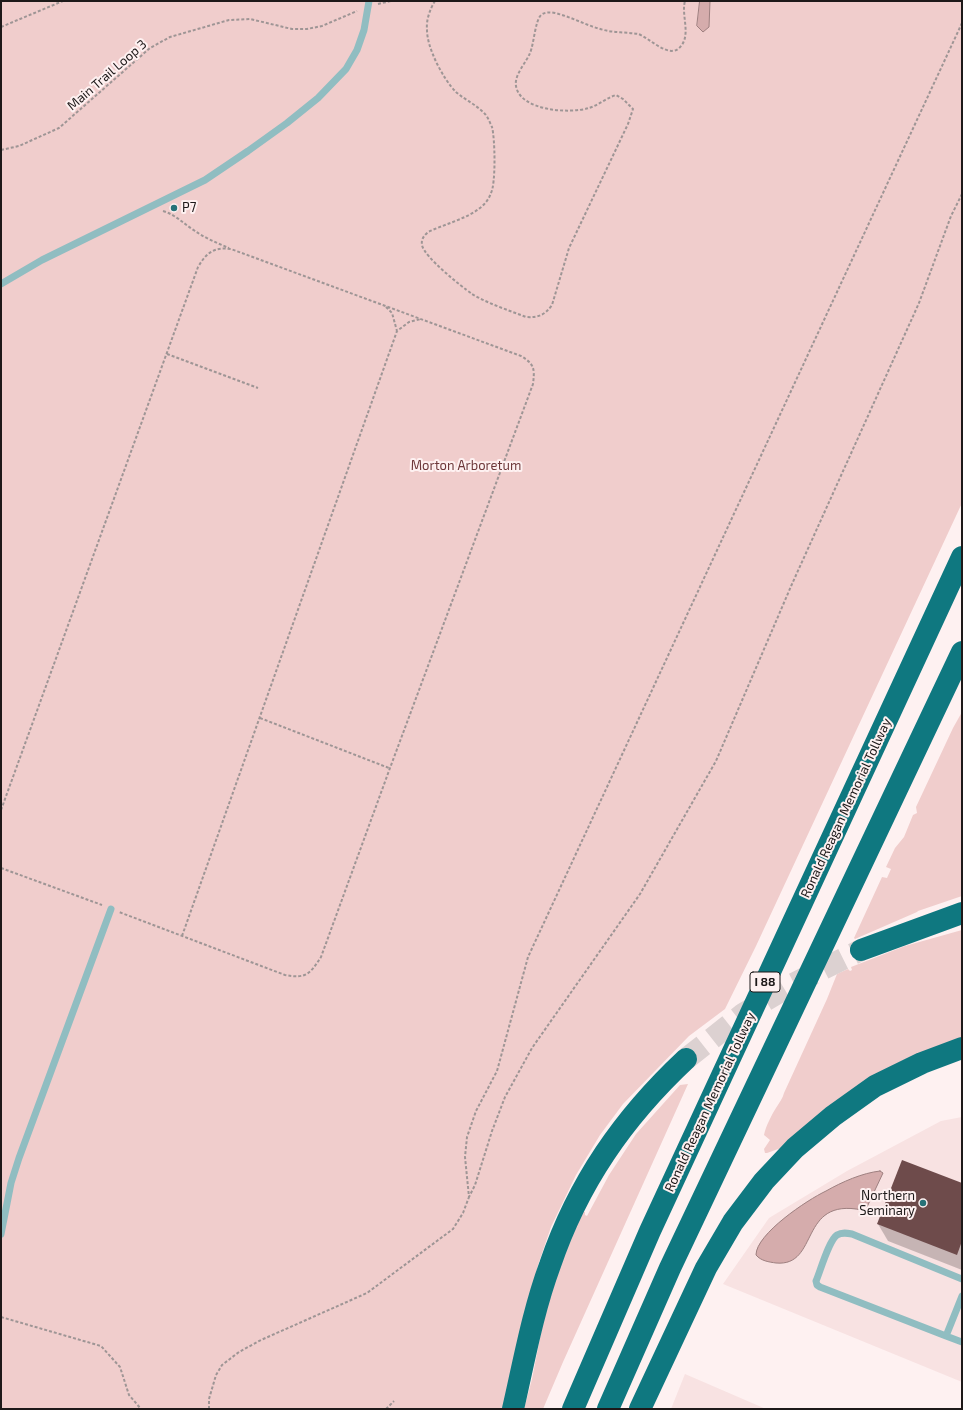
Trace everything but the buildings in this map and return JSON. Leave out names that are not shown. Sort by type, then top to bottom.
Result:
[{"type":"highway","name":"Ronald Reagan Memorial Tollway","points":[[573,1409],[650,1231],[962,557]]},
{"type":"highway","name":"I 88","points":[[608,1409],[670,1268],[962,652]]},
{"type":"highway","points":[[861,950],[962,913]]},
{"type":"highway","points":[[640,1409],[706,1268],[733,1222],[764,1181],[795,1148],[832,1116],[875,1086],[922,1063],[962,1048]]},
{"type":"highway","points":[[513,1409],[538,1303],[564,1228],[580,1192],[600,1159],[619,1132],[663,1081],[686,1060]]},
{"type":"lane","points":[[1,284],[42,260],[205,180],[287,123],[318,98],[346,69],[357,50],[364,30],[369,3]]},
{"type":"lane","points":[[1,1234],[11,1183],[28,1130],[111,909]]},
{"type":"lane","points":[[962,1279],[856,1235],[846,1233],[838,1235],[832,1241],[816,1281],[820,1288],[962,1342]]},
{"type":"lane","points":[[946,1336],[962,1296]]},
{"type":"path","points":[[1,27],[63,1]]},
{"type":"path","name":"Main Trail Loop 3","points":[[1,150],[18,146],[59,128],[150,48],[170,37],[229,20],[250,19],[292,29],[307,29],[322,26],[369,3],[391,1]]},
{"type":"path","points":[[435,1],[427,22],[426,31],[429,42],[434,57],[450,85],[461,96],[485,114],[489,121],[492,128],[494,186],[491,194],[480,208],[428,232],[423,237],[423,250],[472,293],[526,317],[535,318],[548,311],[552,305],[569,248],[628,124],[633,109],[623,99],[616,95],[588,108],[562,111],[536,106],[524,99],[518,93],[516,79],[532,48],[537,21],[541,15],[547,12],[555,13],[605,30],[637,34],[647,38],[654,45],[663,49],[676,50],[681,47],[684,42],[685,34],[683,7],[685,1]]},
{"type":"path","points":[[469,1197],[466,1158],[467,1137],[476,1111],[497,1071],[528,956],[962,23]]},
{"type":"path","points":[[209,1409],[209,1399],[216,1375],[222,1365],[239,1352],[261,1340],[367,1293],[453,1229],[463,1213],[475,1185],[492,1131],[506,1097],[532,1048],[640,894],[716,761],[792,584],[919,303],[951,216],[962,194]]},
{"type":"path","points":[[1,868],[285,975],[297,978],[306,974],[314,967],[321,957],[533,384],[535,372],[533,366],[529,361],[521,356],[231,249],[208,239],[168,213],[149,208]]},
{"type":"path","points":[[1,810],[198,267],[204,258],[211,252],[220,248],[231,249]]},
{"type":"path","points":[[385,306],[392,313],[397,331]]},
{"type":"path","points":[[182,936],[397,331],[408,322],[422,319]]},
{"type":"path","points":[[167,354],[258,388]]},
{"type":"path","points":[[260,718],[390,768]]},
{"type":"path","points":[[1,1317],[101,1346],[120,1367],[129,1395],[141,1409]]},
{"type":"path","points":[[386,1409],[394,1401]]},
{"type":"shaded area","points":[[700,1],[710,1],[709,27],[703,32],[697,26]]},
{"type":"shaded area","points":[[962,1117],[962,1382],[723,1284],[769,1218],[847,1171],[941,1121]]},
{"type":"shaded area","points":[[880,1171],[883,1173],[867,1207],[862,1210],[842,1209],[828,1213],[818,1222],[799,1255],[790,1261],[776,1263],[763,1260],[756,1255],[758,1247],[764,1237],[784,1218],[807,1202],[845,1181]]},
{"type":"shaded area","points":[[685,1374],[766,1409],[671,1409]]},
{"type":"green space","name":"Morton Arboretum","points":[[1,1],[962,1],[962,503],[756,946],[725,1009],[689,1036],[623,1104],[600,1135],[576,1175],[551,1227],[538,1265],[504,1409],[1,1409]]},
{"type":"green space","points":[[962,712],[962,896],[918,911],[855,939],[854,938],[882,877],[887,878],[891,869],[886,867],[895,848],[904,837],[913,815],[917,813],[916,807]]},
{"type":"green space","points":[[962,930],[962,1042],[781,1148],[765,1153],[764,1149],[770,1140],[764,1135],[767,1125],[783,1097],[837,974],[848,969],[850,971],[852,970],[851,967],[905,946]]},
{"type":"green space","points":[[688,1084],[543,1409],[524,1409],[532,1379],[544,1317],[578,1210],[585,1212],[585,1215],[587,1216],[609,1175],[636,1134],[680,1085]]},
{"type":"tunnel","points":[[686,1059],[743,1014],[793,984],[861,950]]},
{"type":"place","name":"P7","points":[[174,208]]},
{"type":"place","name":"Northern Seminary","points":[[923,1203]]}]
